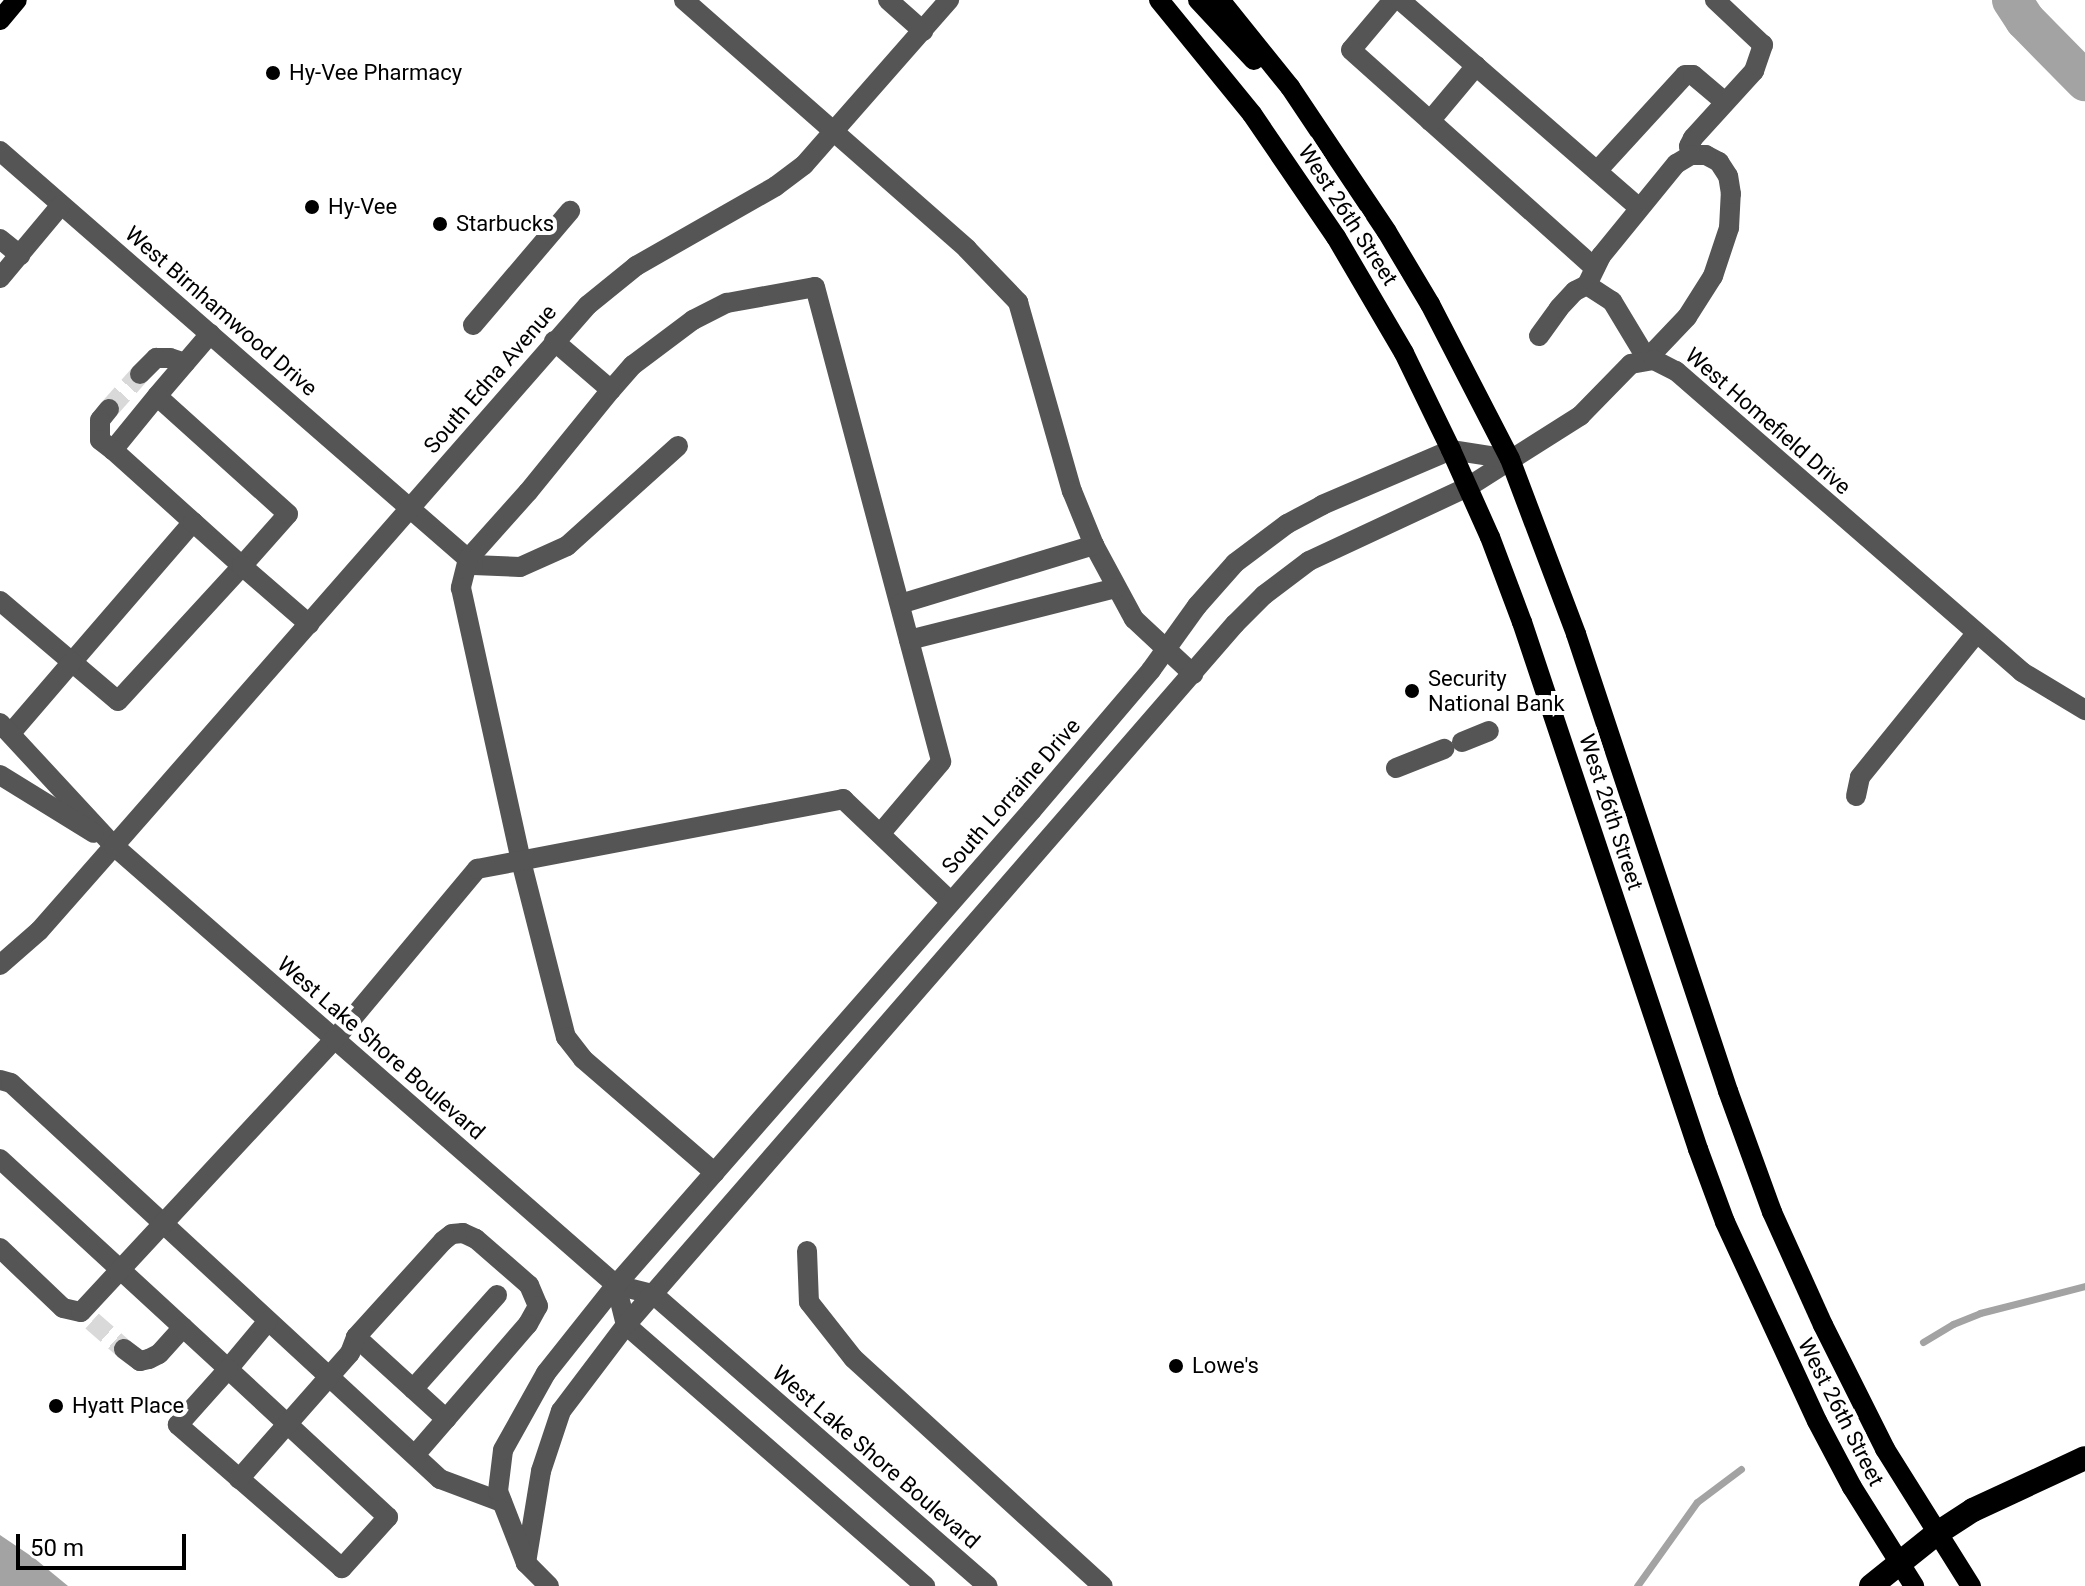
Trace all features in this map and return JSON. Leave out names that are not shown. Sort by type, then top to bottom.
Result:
[{"type":"highway","points":[[1871,1586],[1936,1534],[2004,1493],[2085,1458]]},
{"type":"main road","points":[[0,20],[17,0]]},
{"type":"main road","name":"West 26th Street","points":[[1159,0],[1252,114],[1336,237],[1404,353],[1451,450],[1522,622],[1725,1222],[1810,1408],[1852,1487],[1914,1586]]},
{"type":"main road","points":[[1198,0],[1319,130]]},
{"type":"main road","name":"West 26th Street","points":[[1220,0],[1319,130],[1430,304],[1510,459],[1576,634],[1772,1212],[1849,1379],[1936,1534],[1971,1586]]},
{"type":"street","points":[[684,0],[967,249],[1018,302],[1039,366],[1072,491],[1094,545],[1134,619],[1193,674]]},
{"type":"street","points":[[888,0],[923,31]]},
{"type":"street","name":"South Edna Avenue","points":[[0,965],[39,931],[588,305],[625,274],[776,186],[804,165],[949,0]]},
{"type":"street","points":[[1393,0],[1351,50],[1430,121],[1591,276],[1612,301],[1647,359],[1687,317],[1713,276],[1729,228],[1731,194],[1728,176],[1719,162],[1706,155],[1691,155],[1676,164],[1639,208],[1591,276],[1559,308],[1539,336]]},
{"type":"street","points":[[1400,0],[1639,208]]},
{"type":"street","points":[[1691,155],[1689,146],[1693,138],[1754,71],[1763,45],[1715,0]]},
{"type":"street","points":[[1430,121],[1476,66]]},
{"type":"street","points":[[1597,171],[1685,75],[1693,75],[1725,102]]},
{"type":"street","name":"West Birnhamwood Drive","points":[[0,151],[468,559]]},
{"type":"street","points":[[0,278],[61,205]]},
{"type":"street","points":[[473,325],[570,211]]},
{"type":"street","points":[[0,239],[20,255]]},
{"type":"street","points":[[715,1173],[583,1059],[566,1037],[521,861],[461,588],[468,559],[633,365],[693,320],[727,303],[815,287],[941,762],[880,834]]},
{"type":"street","points":[[113,450],[210,334]]},
{"type":"street","points":[[554,341],[611,390]]},
{"type":"street","points":[[140,374],[156,358],[185,363]]},
{"type":"street","name":"West Homefield Drive","points":[[1468,487],[1580,416],[1622,370],[1647,359],[1676,371],[2022,672],[2085,710]]},
{"type":"street","points":[[0,601],[118,701],[288,514],[157,396]]},
{"type":"street","points":[[109,409],[100,420],[100,440],[309,624]]},
{"type":"street","points":[[468,559],[473,565],[520,567],[567,546],[678,446]]},
{"type":"street","points":[[1451,450],[1510,459]]},
{"type":"street","name":"South Lorraine Drive","points":[[502,1502],[498,1491],[503,1450],[546,1373],[616,1285],[1151,670],[1215,583],[1261,541],[1359,487],[1451,450]]},
{"type":"street","points":[[526,1563],[541,1471],[561,1411],[626,1325],[1235,624],[1288,575],[1334,548],[1468,487]]},
{"type":"street","points":[[6,728],[72,662],[193,522]]},
{"type":"street","points":[[900,604],[1094,545]]},
{"type":"street","points":[[909,640],[1116,588]]},
{"type":"street","points":[[1856,796],[1860,777],[1976,634]]},
{"type":"street","name":"West Lake Shore Boulevard","points":[[6,728],[114,846],[616,1285],[653,1294],[988,1586]]},
{"type":"street","points":[[1396,768],[1489,731]]},
{"type":"street","name":"West Lake Shore Boulevard","points":[[0,775],[114,846]]},
{"type":"street","points":[[0,1248],[63,1308],[87,1317],[122,1270],[335,1039],[477,869],[843,799],[951,902]]},
{"type":"street","points":[[0,1080],[11,1083],[440,1479],[502,1502],[526,1563],[549,1586]]},
{"type":"street","points":[[0,1159],[122,1270],[228,1369],[388,1517],[342,1568],[178,1425],[228,1369],[268,1321]]},
{"type":"street","points":[[239,1479],[350,1353],[356,1337],[443,1241],[452,1234],[476,1239],[529,1285],[538,1306],[528,1324],[415,1455]]},
{"type":"street","points":[[807,1251],[809,1302],[853,1358],[1103,1586]]},
{"type":"street","points":[[616,1285],[626,1325],[925,1586]]},
{"type":"street","points":[[413,1389],[497,1295]]},
{"type":"street","points":[[124,1349],[140,1361],[149,1359],[159,1354],[183,1327]]},
{"type":"street","points":[[356,1337],[446,1419]]},
{"type":"shaded area","points":[[0,1535],[34,1558],[68,1586],[0,1586]]},
{"type":"waterway","points":[[2012,0],[2025,20],[2085,81]]},
{"type":"waterway","points":[[1923,1342],[1953,1324],[1980,1313],[2085,1286]]},
{"type":"waterway","points":[[1637,1586],[1697,1502],[1741,1469]]},
{"type":"tunnel","points":[[109,409],[140,374]]},
{"type":"tunnel","points":[[92,1321],[124,1349]]},
{"type":"place","name":"Hy-Vee Pharmacy","points":[[273,73]]},
{"type":"place","name":"Hy-Vee","points":[[312,207]]},
{"type":"place","name":"Starbucks","points":[[440,224]]},
{"type":"place","name":"Security National Bank","points":[[1412,691]]},
{"type":"place","name":"Lowe's","points":[[1176,1366]]},
{"type":"place","name":"Hyatt Place","points":[[56,1406]]}]
